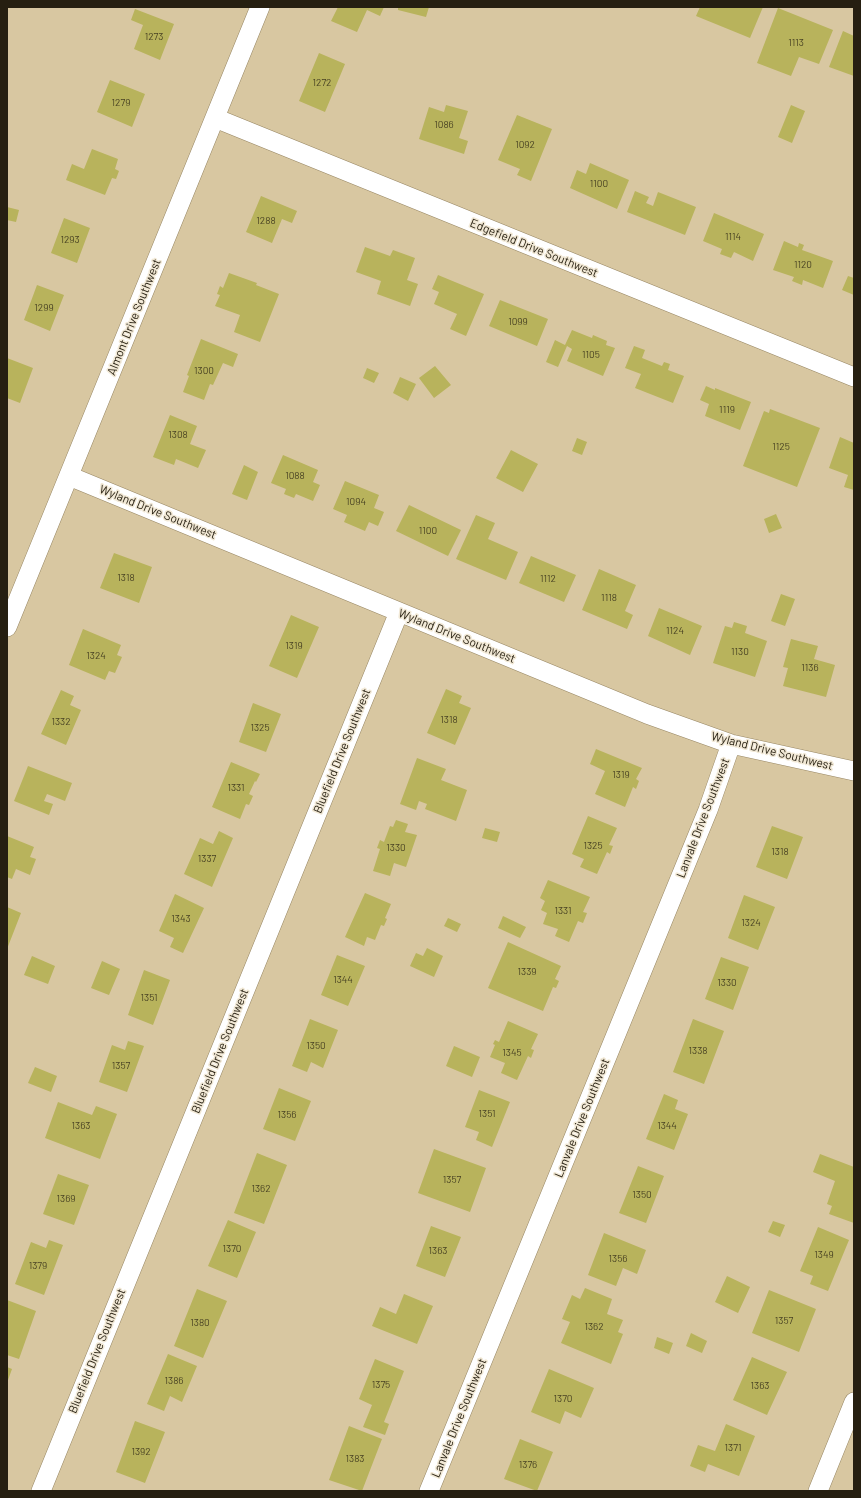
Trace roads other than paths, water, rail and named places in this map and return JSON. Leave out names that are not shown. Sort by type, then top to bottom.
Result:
[{"type":"street","name":"Almont Drive Southwest","points":[[7,627],[260,7]]},
{"type":"street","name":"Edgefield Drive Southwest","points":[[215,118],[854,377]]},
{"type":"street","name":"Wyland Drive Southwest","points":[[69,476],[647,714],[731,744],[854,771]]},
{"type":"street","name":"Bluefield Drive Southwest","points":[[40,1491],[399,612]]},
{"type":"street","name":"Lanvale Drive Southwest","points":[[429,1491],[708,810],[731,744]]},
{"type":"street","points":[[818,1491],[854,1402]]}]
